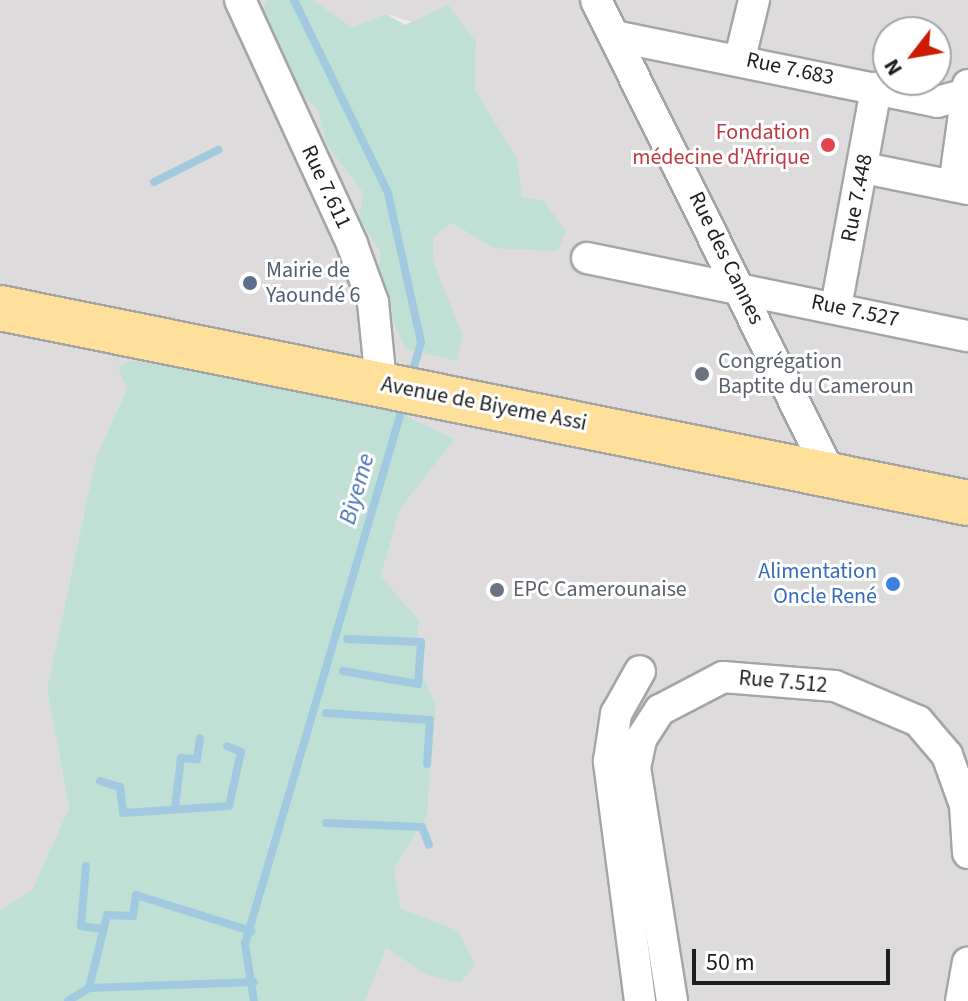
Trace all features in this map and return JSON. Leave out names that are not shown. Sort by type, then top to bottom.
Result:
[{"type":"main road","name":"Avenue de Biyeme Assi","points":[[0,308],[451,396],[968,503]]},
{"type":"street","name":"Rue 7.611","points":[[240,0],[352,244],[373,302],[390,386]]},
{"type":"street","name":"Rue des Cannes","points":[[596,0],[742,288],[831,476]]},
{"type":"street","points":[[740,58],[754,0]]},
{"type":"street","name":"Rue 7.683","points":[[614,36],[740,58],[872,87]]},
{"type":"street","points":[[864,168],[961,188],[966,90]]},
{"type":"street","name":"Rue 7.448","points":[[836,307],[875,96]]},
{"type":"street","name":"Rue 7.683","points":[[911,96],[937,102],[952,96]]},
{"type":"street","name":"Rue 7.527","points":[[587,258],[968,336]]},
{"type":"street","points":[[640,671],[616,714],[609,761],[640,1001]]},
{"type":"street","name":"Rue 7.512","points":[[672,1001],[635,768],[641,739],[660,710],[723,677],[835,686],[918,721],[947,755],[965,805],[968,853]]},
{"type":"street","points":[[961,1001],[968,963]]},
{"type":"shaded area","points":[[0,0],[267,0],[257,19],[280,77],[317,109],[327,145],[363,193],[359,218],[380,254],[379,292],[463,336],[434,262],[433,238],[450,223],[493,248],[522,197],[518,160],[475,89],[476,42],[386,14],[352,27],[313,0],[968,0],[968,1001],[365,1001],[386,948],[425,974],[424,921],[401,909],[394,868],[427,816],[436,705],[416,660],[419,620],[381,578],[400,509],[455,439],[398,412],[228,372],[127,389],[96,457],[47,689],[69,808],[32,890],[0,910]]},
{"type":"shaded area","points":[[267,0],[313,0],[352,27],[386,14],[405,25],[448,5],[476,42],[475,89],[518,160],[522,197],[544,201],[566,232],[557,251],[493,248],[451,223],[433,238],[434,262],[463,336],[457,361],[406,349],[379,292],[380,253],[359,218],[363,193],[327,145],[317,109],[280,77],[257,18]]},
{"type":"shaded area","points":[[130,361],[228,372],[398,412],[455,439],[400,509],[381,577],[419,620],[416,660],[436,705],[427,816],[394,868],[401,909],[458,931],[475,965],[460,983],[425,974],[386,948],[365,1001],[0,1001],[0,910],[32,890],[69,808],[47,689],[96,457],[127,389],[118,367]]},
{"type":"waterway","name":"Biyeme","points":[[294,0],[388,193],[421,342],[411,377]]},
{"type":"waterway","points":[[154,182],[218,150]]},
{"type":"waterway","name":"Biyeme","points":[[254,1001],[245,944],[404,402]]},
{"type":"waterway","points":[[343,671],[418,684],[421,642],[347,639]]},
{"type":"waterway","points":[[326,713],[430,720],[427,764]]},
{"type":"waterway","points":[[175,808],[181,758],[197,759],[200,738]]},
{"type":"waterway","points":[[100,781],[120,787],[123,813],[229,806],[241,752],[227,746]]},
{"type":"waterway","points":[[326,823],[422,827],[429,845]]},
{"type":"waterway","points":[[86,866],[81,926],[102,929]]},
{"type":"waterway","points":[[89,988],[107,915],[133,916],[136,895],[251,931]]},
{"type":"waterway","points":[[68,1001],[89,988],[254,982]]},
{"type":"place","name":"Fondation médecine d'Afrique","points":[[828,145]]},
{"type":"place","name":"Mairie de Yaoundé 6","points":[[250,283]]},
{"type":"place","name":"Congrégation Baptite du Cameroun","points":[[702,374]]},
{"type":"place","name":"Alimentation Oncle René","points":[[893,584]]},
{"type":"place","name":"EPC Camerounaise","points":[[497,590]]}]
